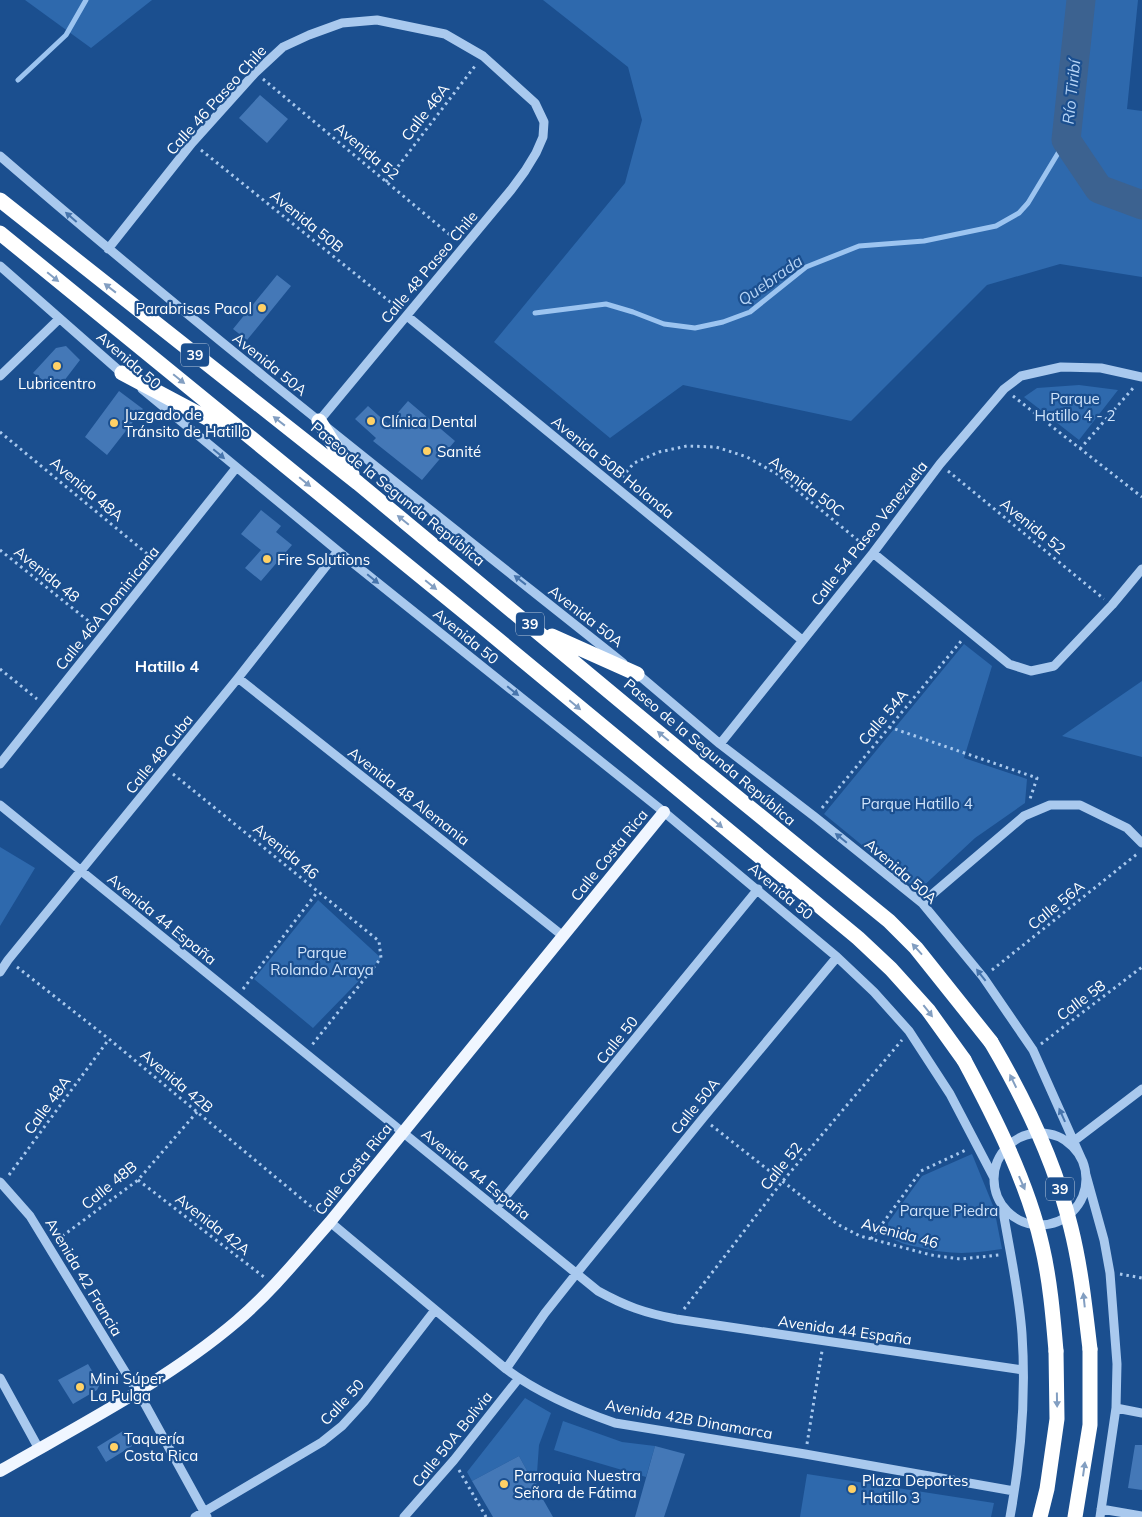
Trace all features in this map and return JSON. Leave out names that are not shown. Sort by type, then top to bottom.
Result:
[{"type":"highway","name":"Paseo de la Segunda República","points":[[0,200],[358,484],[708,774],[889,921],[916,948],[991,1042],[1012,1078],[1056,1174],[1071,1227],[1080,1269],[1090,1349],[1090,1425],[1075,1517]]},
{"type":"highway","name":"39","points":[[0,233],[484,628],[858,938],[891,969],[928,1010],[964,1060],[985,1100],[1029,1200],[1042,1246],[1050,1288],[1056,1351],[1057,1419],[1040,1517]]},
{"type":"highway","points":[[122,373],[263,448]]},
{"type":"highway","points":[[319,421],[358,484]]},
{"type":"highway","points":[[534,628],[637,674]]},
{"type":"main road","name":"Calle Costa Rica","points":[[0,1471],[137,1392],[204,1347],[237,1321],[274,1285],[330,1222],[664,812]]},
{"type":"street","name":"Calle 46 Paseo Chile","points":[[108,249],[192,143],[255,73],[283,47],[342,23],[377,20],[445,34],[483,56],[535,103],[544,122]]},
{"type":"street","name":"Calle 48 Paseo Chile","points":[[319,421],[525,171],[543,137],[544,122]]},
{"type":"street","name":"Avenida 50A","points":[[0,156],[108,249],[319,421],[637,674],[720,744],[922,903],[983,977],[1033,1050],[1082,1160]]},
{"type":"street","name":"Avenida 50","points":[[0,266],[122,373],[236,468],[664,812],[838,957],[874,992],[909,1031],[950,1094],[994,1178]]},
{"type":"street","name":"Avenida 50B Holanda","points":[[407,316],[802,640]]},
{"type":"street","points":[[0,376],[59,318]]},
{"type":"street","name":"Calle 54 Paseo Venezuela","points":[[720,744],[873,553],[940,464],[1004,389],[1021,376],[1061,367],[1101,368],[1142,377]]},
{"type":"street","name":"Calle 46A Dominicana","points":[[0,764],[236,468]]},
{"type":"street","name":"Calle 48 Cuba","points":[[0,972],[81,870],[166,768],[338,551]]},
{"type":"street","points":[[873,553],[1009,664],[1031,671],[1054,666],[1112,605],[1142,569]]},
{"type":"street","name":"Avenida 48 Alemania","points":[[238,678],[563,936]]},
{"type":"street","points":[[922,903],[1024,816],[1050,804],[1080,805],[1127,828],[1142,843]]},
{"type":"street","name":"Avenida 44 España","points":[[0,805],[598,1291],[622,1304],[648,1314],[1023,1370]]},
{"type":"street","name":"Calle 50","points":[[496,1208],[758,889]]},
{"type":"street","name":"Calle 50A","points":[[576,1274],[702,1118],[838,957]]},
{"type":"street","points":[[1074,1141],[1142,1089]]},
{"type":"street","points":[[1010,1517],[1021,1419],[1022,1333],[1002,1205],[996,1194],[994,1178],[997,1164],[1004,1150],[1016,1140],[1030,1134],[1046,1134],[1060,1138],[1073,1147],[1082,1160],[1104,1240],[1110,1273],[1117,1364],[1116,1408],[1101,1513],[1142,1516]]},
{"type":"street","points":[[1002,1205],[1017,1218],[1036,1225],[1062,1220],[1072,1212],[1080,1201],[1085,1188],[1086,1175]]},
{"type":"street","name":"Avenida 42 Francia","points":[[1,1183],[30,1216],[49,1246],[137,1392],[206,1514]]},
{"type":"street","name":"Avenida 42B Dinamarca","points":[[330,1222],[506,1369],[519,1378],[588,1414],[615,1423],[1014,1491]]},
{"type":"street","points":[[506,1369],[545,1313],[576,1274]]},
{"type":"street","name":"Calle 50","points":[[195,1517],[206,1514],[322,1442],[342,1426],[364,1402],[435,1310]]},
{"type":"street","points":[[0,1378],[39,1449]]},
{"type":"street","name":"Calle 50A Bolivia","points":[[404,1517],[454,1460],[519,1378]]},
{"type":"street","points":[[1116,1408],[1142,1413]]},
{"type":"path","name":"Calle 46A","points":[[386,182],[483,56]]},
{"type":"path","name":"Avenida 52","points":[[255,73],[464,246]]},
{"type":"path","name":"Avenida 50B","points":[[192,143],[407,316]]},
{"type":"path","points":[[1080,449],[1136,384]]},
{"type":"path","points":[[1004,389],[1142,498]]},
{"type":"path","name":"Avenida 48A","points":[[0,432],[159,564]]},
{"type":"path","name":"Avenida 50C","points":[[614,486],[634,463],[659,452],[687,446],[716,447],[747,457],[777,474],[873,553]]},
{"type":"path","name":"Avenida 52","points":[[940,464],[1112,605]]},
{"type":"path","name":"Avenida 48","points":[[0,550],[104,633]]},
{"type":"path","name":"Calle 54A","points":[[814,817],[969,632]]},
{"type":"path","points":[[0,669],[46,706]]},
{"type":"path","points":[[889,727],[1037,778],[1024,816]]},
{"type":"path","name":"Avenida 46","points":[[166,768],[379,941],[381,958],[305,1053]]},
{"type":"path","name":"Calle 56A","points":[[983,977],[1142,850]]},
{"type":"path","points":[[237,997],[318,891]]},
{"type":"path","name":"Avenida 42B","points":[[8,960],[109,1039],[330,1222]]},
{"type":"path","name":"Calle 58","points":[[1033,1050],[1142,967]]},
{"type":"path","name":"Calle 52","points":[[676,1319],[782,1182],[909,1031]]},
{"type":"path","name":"Calle 48A","points":[[1,1183],[109,1039]]},
{"type":"path","name":"Calle 48B","points":[[49,1246],[138,1180],[197,1112]]},
{"type":"path","name":"Avenida 46","points":[[702,1118],[837,1224],[860,1236],[931,1255],[960,1259],[1010,1254]]},
{"type":"path","points":[[871,1239],[921,1171],[976,1145]]},
{"type":"path","name":"Avenida 42A","points":[[138,1180],[274,1285]]},
{"type":"path","points":[[1110,1273],[1142,1278]]},
{"type":"path","points":[[805,1454],[824,1341]]},
{"type":"path","points":[[454,1460],[486,1517]]},
{"type":"green space","points":[[25,0],[152,0],[91,48]]},
{"type":"green space","points":[[543,0],[1138,0],[1127,109],[1142,111],[1142,277],[1060,264],[987,285],[851,421],[683,385],[610,438],[494,342],[625,183],[642,120],[628,67]]},
{"type":"green space","name":"Parque Hatillo 4 - 2","points":[[1079,385],[1118,390],[1079,440],[1024,397],[1037,388]]},
{"type":"green space","name":"Parque Hatillo 4","points":[[964,644],[992,666],[964,758],[1027,779],[1025,803],[975,838],[918,891],[824,814]]},
{"type":"green space","points":[[1142,681],[1142,757],[1062,736]]},
{"type":"green space","points":[[0,847],[35,868],[0,926]]},
{"type":"green space","name":"Parque Rolando Araya","points":[[318,900],[381,958],[313,1028],[254,979]]},
{"type":"green space","name":"Parque Piedra","points":[[972,1154],[994,1208],[1002,1249],[970,1253],[940,1251],[906,1244],[889,1236],[888,1223],[922,1176]]},
{"type":"green space","points":[[525,1398],[551,1413],[539,1445],[536,1487],[519,1456],[472,1481],[467,1472]]},
{"type":"green space","points":[[563,1421],[622,1442],[655,1446],[646,1477],[554,1450]]},
{"type":"green space","name":"Plaza Deportes Hatillo 3","points":[[807,1474],[994,1503],[991,1517],[800,1517]]},
{"type":"building","points":[[260,95],[288,119],[267,143],[239,118]]},
{"type":"building","name":"Parabrisas Pacol","points":[[277,275],[291,286],[247,340],[233,329]]},
{"type":"building","name":"Lubricentro","points":[[66,346],[80,360],[57,390],[33,373],[56,348]]},
{"type":"building","name":"Juzgado de Tránsito de Hatillo","points":[[119,391],[143,409],[107,455],[85,437]]},
{"type":"building","points":[[408,401],[455,441],[422,480],[373,441],[376,438],[355,419],[368,406],[388,424]]},
{"type":"building","points":[[261,510],[281,526],[276,532],[292,545],[261,581],[245,568],[261,550],[241,534]]},
{"type":"building","name":"Mini Súper La Pulga","points":[[88,1364],[100,1384],[97,1390],[73,1404],[58,1380]]},
{"type":"building","name":"Taquería Costa Rica","points":[[123,1431],[132,1446],[106,1462],[97,1447]]},
{"type":"building","points":[[1135,1445],[1142,1445],[1142,1490],[1128,1488]]},
{"type":"building","points":[[655,1446],[685,1454],[664,1517],[635,1517]]},
{"type":"building","name":"Parroquia Nuestra Señora de Fátima","points":[[519,1456],[553,1517],[493,1517],[472,1481]]},
{"type":"waterway","name":"Quebrada","points":[[18,80],[66,35],[86,0]]},
{"type":"waterway","name":"Río Tiribí","points":[[1081,0],[1066,140],[1099,189],[1142,205]]},
{"type":"waterway","name":"Quebrada","points":[[535,313],[606,304],[664,324],[695,328],[723,322],[750,312],[806,267],[859,246],[924,241],[996,226],[1019,213],[1028,203],[1066,140]]},
{"type":"place","name":"Parabrisas Pacol","points":[[262,308]]},
{"type":"place","name":"Lubricentro","points":[[57,366]]},
{"type":"place","name":"Clínica Dental","points":[[371,421]]},
{"type":"place","name":"Juzgado de Tránsito de Hatillo","points":[[114,423]]},
{"type":"place","name":"Sanité","points":[[427,451]]},
{"type":"place","name":"Fire Solutions","points":[[267,559]]},
{"type":"place","name":"Mini Súper La Pulga","points":[[80,1387]]},
{"type":"place","name":"Taquería Costa Rica","points":[[114,1447]]},
{"type":"place","name":"Parroquia Nuestra Señora de Fátima","points":[[504,1484]]},
{"type":"place","name":"Plaza Deportes Hatillo 3","points":[[852,1489]]},
{"type":"district","name":"Hatillo 4","points":[[167,666]]}]
